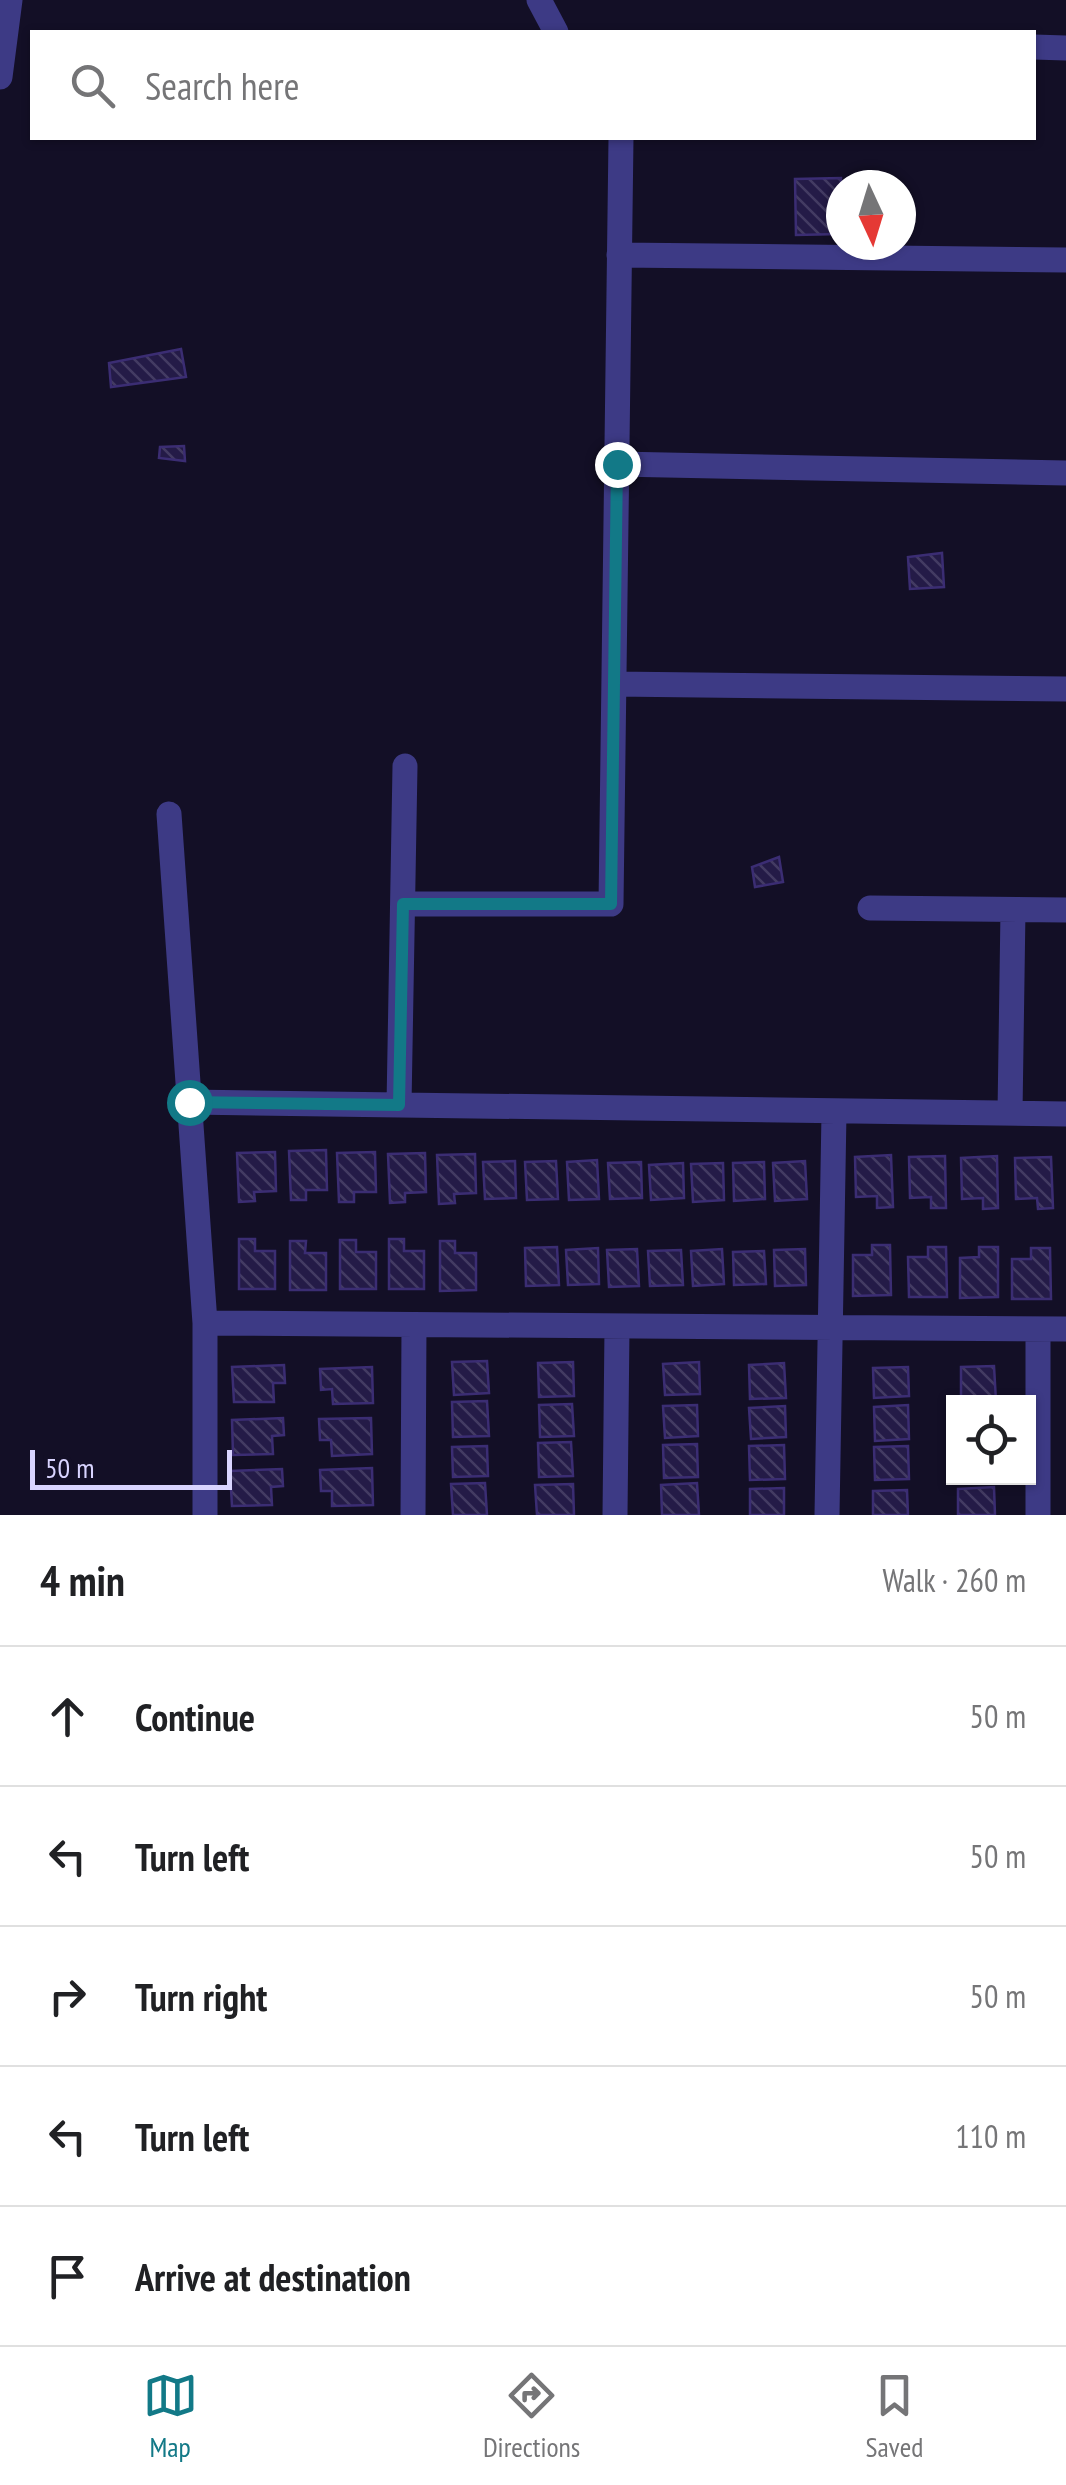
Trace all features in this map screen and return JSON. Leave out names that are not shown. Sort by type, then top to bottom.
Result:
[{"type":"street","points":[[0,77],[10,0]]},
{"type":"street","points":[[539,0],[555,30]]},
{"type":"street","points":[[1036,47],[1066,48]]},
{"type":"street","points":[[403,904],[611,904],[621,140]]},
{"type":"street","points":[[620,255],[1066,260]]},
{"type":"street","points":[[617,464],[1066,473]]},
{"type":"street","points":[[614,684],[1066,690]]},
{"type":"street","points":[[399,1105],[405,766]]},
{"type":"street","points":[[168,814],[205,1323],[205,1515]]},
{"type":"street","points":[[870,908],[1066,910]]},
{"type":"street","points":[[1010,1113],[1013,910]]},
{"type":"street","points":[[189,1102],[1066,1114]]},
{"type":"street","points":[[827,1515],[834,1113]]},
{"type":"street","points":[[205,1323],[1066,1329]]},
{"type":"street","points":[[413,1515],[414,1325]]},
{"type":"street","points":[[616,1515],[617,1328]]},
{"type":"street","points":[[1038,1329],[1038,1515]]},
{"type":"building","points":[[826,178],[826,234],[796,235],[795,179]]},
{"type":"building","points":[[181,349],[186,377],[111,387],[109,363]]},
{"type":"building","points":[[184,446],[185,461],[159,458],[160,447]]},
{"type":"building","points":[[942,553],[944,587],[910,589],[908,557]]},
{"type":"building","points":[[779,857],[783,882],[755,887],[752,867]]},
{"type":"building","points":[[326,1150],[327,1190],[306,1190],[306,1200],[291,1200],[289,1151]]},
{"type":"building","points":[[275,1152],[276,1191],[254,1192],[255,1201],[239,1202],[237,1153]]},
{"type":"building","points":[[375,1152],[376,1192],[354,1192],[354,1202],[339,1202],[337,1153]]},
{"type":"building","points":[[425,1153],[426,1192],[405,1193],[405,1202],[390,1203],[388,1154]]},
{"type":"building","points":[[475,1154],[476,1193],[454,1194],[455,1203],[439,1204],[437,1155]]},
{"type":"building","points":[[891,1155],[893,1207],[877,1208],[877,1196],[856,1197],[855,1157]]},
{"type":"building","points":[[945,1156],[946,1208],[931,1208],[931,1197],[910,1198],[909,1157]]},
{"type":"building","points":[[997,1156],[998,1208],[983,1209],[983,1198],[962,1199],[961,1158]]},
{"type":"building","points":[[1051,1157],[1053,1208],[1038,1209],[1037,1198],[1016,1199],[1015,1158]]},
{"type":"building","points":[[597,1160],[599,1199],[569,1200],[567,1162]]},
{"type":"building","points":[[515,1161],[516,1198],[485,1199],[483,1162]]},
{"type":"building","points":[[556,1161],[558,1199],[527,1200],[525,1162]]},
{"type":"building","points":[[805,1161],[807,1199],[775,1201],[773,1163]]},
{"type":"building","points":[[641,1162],[642,1198],[610,1199],[608,1163]]},
{"type":"building","points":[[764,1162],[765,1199],[734,1201],[733,1163]]},
{"type":"building","points":[[683,1163],[684,1198],[651,1200],[649,1165]]},
{"type":"building","points":[[723,1163],[724,1200],[693,1202],[691,1164]]},
{"type":"building","points":[[239,1239],[255,1239],[255,1251],[275,1251],[275,1289],[239,1289]]},
{"type":"building","points":[[389,1239],[404,1239],[404,1251],[424,1251],[424,1289],[389,1289]]},
{"type":"building","points":[[340,1240],[356,1240],[356,1252],[376,1252],[376,1289],[340,1289]]},
{"type":"building","points":[[290,1241],[306,1241],[305,1253],[326,1253],[326,1290],[290,1290]]},
{"type":"building","points":[[440,1241],[455,1241],[455,1253],[476,1253],[476,1290],[440,1291]]},
{"type":"building","points":[[872,1245],[890,1245],[891,1295],[853,1296],[853,1255],[872,1255]]},
{"type":"building","points":[[557,1247],[559,1285],[526,1286],[525,1248]]},
{"type":"building","points":[[928,1247],[946,1247],[947,1297],[909,1297],[908,1257],[928,1257]]},
{"type":"building","points":[[979,1247],[998,1247],[998,1297],[960,1298],[960,1258],[979,1257]]},
{"type":"building","points":[[598,1248],[599,1284],[568,1285],[566,1250]]},
{"type":"building","points":[[1031,1248],[1050,1248],[1051,1299],[1012,1299],[1012,1259],[1031,1259]]},
{"type":"building","points":[[637,1249],[639,1286],[609,1287],[607,1250]]},
{"type":"building","points":[[722,1249],[724,1284],[693,1286],[691,1251]]},
{"type":"building","points":[[805,1249],[806,1285],[775,1286],[774,1250]]},
{"type":"building","points":[[681,1250],[683,1285],[650,1286],[648,1251]]},
{"type":"building","points":[[764,1251],[766,1284],[734,1285],[733,1252]]},
{"type":"building","points":[[487,1361],[489,1393],[454,1395],[452,1362]]},
{"type":"building","points":[[573,1362],[574,1396],[539,1397],[538,1363]]},
{"type":"building","points":[[699,1362],[700,1394],[665,1395],[663,1364]]},
{"type":"building","points":[[784,1363],[786,1398],[750,1399],[749,1365]]},
{"type":"building","points":[[284,1365],[285,1383],[273,1383],[274,1402],[234,1402],[232,1367]]},
{"type":"building","points":[[994,1366],[996,1395],[961,1395],[961,1367]]},
{"type":"building","points":[[372,1367],[373,1403],[333,1404],[332,1389],[321,1390],[320,1369]]},
{"type":"building","points":[[908,1367],[909,1396],[874,1398],[873,1368]]},
{"type":"building","points":[[487,1401],[489,1436],[453,1437],[452,1402]]},
{"type":"building","points":[[572,1404],[574,1436],[540,1437],[539,1405]]},
{"type":"building","points":[[697,1405],[698,1436],[665,1438],[663,1406]]},
{"type":"building","points":[[908,1405],[909,1439],[875,1441],[874,1407]]},
{"type":"building","points":[[785,1406],[786,1437],[751,1439],[749,1408]]},
{"type":"building","points":[[283,1418],[284,1435],[272,1436],[273,1454],[233,1455],[232,1420]]},
{"type":"building","points":[[371,1418],[372,1454],[332,1456],[331,1440],[320,1440],[319,1419]]},
{"type":"building","points":[[571,1442],[573,1476],[539,1477],[538,1443]]},
{"type":"building","points":[[697,1444],[698,1477],[664,1478],[663,1445]]},
{"type":"building","points":[[784,1445],[785,1479],[750,1480],[749,1446]]},
{"type":"building","points":[[487,1446],[488,1476],[453,1477],[452,1447]]},
{"type":"building","points":[[908,1446],[909,1479],[875,1480],[874,1447]]},
{"type":"building","points":[[372,1468],[373,1505],[332,1506],[332,1491],[321,1491],[320,1470]]},
{"type":"building","points":[[282,1469],[283,1486],[271,1487],[272,1505],[232,1506],[230,1471]]},
{"type":"building","points":[[485,1483],[487,1515],[453,1515],[451,1484]]},
{"type":"building","points":[[697,1483],[699,1515],[662,1515],[661,1485]]},
{"type":"building","points":[[573,1484],[574,1515],[537,1515],[535,1485]]},
{"type":"building","points":[[994,1487],[995,1515],[958,1515],[958,1489]]},
{"type":"building","points":[[784,1488],[784,1515],[750,1515],[750,1489]]},
{"type":"building","points":[[907,1490],[908,1515],[873,1515],[873,1491]]},
{"type":"route","points":[[189,1102],[399,1105],[403,904],[611,904],[617,464]]}]
